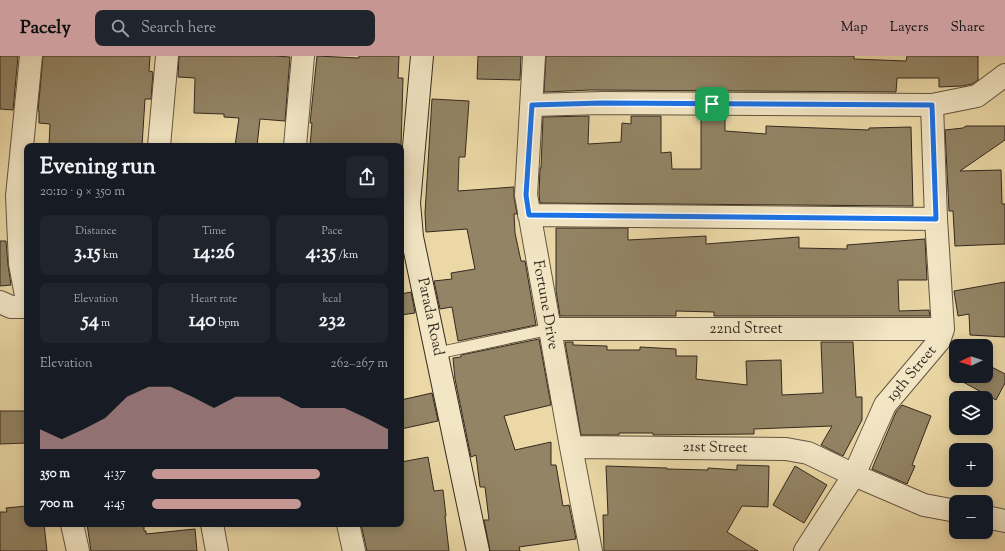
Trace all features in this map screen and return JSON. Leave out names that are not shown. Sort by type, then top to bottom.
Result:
[{"type":"street","points":[[24,285],[20,264],[17,196],[32,56]]},
{"type":"street","points":[[159,143],[168,56]]},
{"type":"street","points":[[295,143],[303,56]]},
{"type":"street","name":"Parada Road","points":[[422,56],[409,204],[412,237],[438,353],[478,551]]},
{"type":"street","name":"Fortune Drive","points":[[534,56],[526,195],[571,447],[592,551]]},
{"type":"street","points":[[532,105],[602,103],[932,105],[977,96],[1005,75]]},
{"type":"street","name":"19th Street","points":[[805,551],[854,475],[885,405],[939,341],[943,330],[936,219],[932,105]]},
{"type":"street","points":[[529,215],[936,219]]},
{"type":"street","points":[[0,302],[11,308],[24,307]]},
{"type":"street","name":"22nd Street","points":[[550,329],[943,330]]},
{"type":"street","name":"21st Street","points":[[571,447],[786,449],[808,453],[854,475],[924,505],[949,510]]},
{"type":"street","points":[[993,519],[1005,521]]},
{"type":"street","points":[[73,527],[78,551]]},
{"type":"street","points":[[213,527],[217,551]]},
{"type":"street","points":[[349,527],[354,551]]},
{"type":"lane","points":[[438,353],[550,329]]},
{"type":"building","points":[[0,56],[18,56],[13,110],[0,109]]},
{"type":"building","points":[[43,56],[150,56],[149,71],[153,72],[151,99],[145,99],[142,143],[49,143],[50,124],[39,123],[38,111]]},
{"type":"building","points":[[179,56],[290,57],[285,121],[260,119],[257,143],[235,143],[239,118],[224,117],[224,114],[194,113],[195,78],[178,77]]},
{"type":"building","points":[[317,56],[359,58],[359,56],[399,56],[398,78],[403,78],[401,143],[310,143],[312,123],[310,123]]},
{"type":"building","points":[[478,56],[521,56],[520,80],[477,79]]},
{"type":"building","points":[[546,56],[854,56],[854,59],[906,61],[907,56],[978,56],[978,80],[972,84],[962,86],[939,87],[939,78],[897,78],[896,92],[590,90],[544,92]]},
{"type":"building","points":[[432,99],[469,101],[465,157],[459,157],[458,191],[514,187],[517,214],[514,214],[515,233],[521,261],[525,261],[536,325],[458,341],[452,307],[440,309],[434,281],[452,279],[451,273],[475,269],[467,229],[426,232],[425,213]]},
{"type":"building","points":[[589,116],[588,144],[621,142],[622,123],[631,124],[631,116],[661,116],[661,153],[671,152],[672,169],[701,169],[701,116],[725,116],[725,131],[766,134],[766,126],[869,130],[869,128],[911,127],[913,206],[540,203],[539,194],[543,117]]},
{"type":"building","points":[[966,126],[1005,126],[1005,140],[960,171],[1001,170],[1002,204],[1005,204],[1005,244],[955,246],[953,211],[949,211],[945,130],[963,128]]},
{"type":"building","points":[[556,228],[628,228],[628,240],[706,236],[706,244],[799,237],[799,248],[847,249],[847,245],[925,239],[927,280],[898,280],[899,311],[929,310],[930,316],[714,316],[714,312],[676,311],[676,316],[560,316],[556,290]]},
{"type":"building","points":[[0,241],[6,241],[11,285],[0,286]]},
{"type":"building","points":[[1005,282],[1005,337],[970,335],[969,314],[958,316],[954,291]]},
{"type":"building","points":[[411,292],[415,313],[404,315],[404,293]]},
{"type":"building","points":[[539,339],[551,405],[504,416],[515,450],[551,442],[551,465],[556,465],[563,506],[569,505],[576,539],[519,547],[520,551],[490,551],[484,520],[489,520],[485,487],[480,487],[476,455],[471,457],[455,379],[453,358],[461,357],[461,355]]},
{"type":"building","points":[[565,342],[573,342],[573,345],[607,346],[607,350],[640,350],[640,347],[676,349],[676,356],[697,356],[696,379],[747,385],[746,361],[781,360],[782,395],[823,393],[821,342],[853,342],[856,397],[862,397],[862,420],[843,456],[821,445],[832,426],[754,429],[754,434],[653,435],[653,433],[619,433],[619,435],[581,435]]},
{"type":"building","points":[[993,368],[1005,374],[1005,383],[996,400],[993,398],[993,391],[980,391],[965,383],[993,383]]},
{"type":"building","points":[[432,393],[438,421],[404,428],[404,399]]},
{"type":"building","points":[[902,405],[931,416],[912,465],[915,466],[907,484],[872,469],[896,412]]},
{"type":"building","points":[[0,411],[24,411],[24,443],[0,444]]},
{"type":"building","points":[[428,457],[434,491],[443,490],[449,551],[367,551],[362,527],[404,527],[404,461]]},
{"type":"building","points":[[737,465],[769,466],[768,507],[742,506],[727,532],[758,551],[604,551],[603,515],[608,515],[606,466],[737,470]]},
{"type":"building","points":[[795,466],[827,485],[804,523],[773,505]]},
{"type":"building","points":[[24,506],[24,527],[44,527],[47,551],[0,551],[0,512],[7,512],[6,508]]},
{"type":"building","points":[[87,527],[144,527],[146,534],[195,529],[197,551],[91,551]]},
{"type":"route","points":[[602,103],[712,104],[932,105],[936,219],[529,215],[526,195],[532,105],[602,103]]}]
